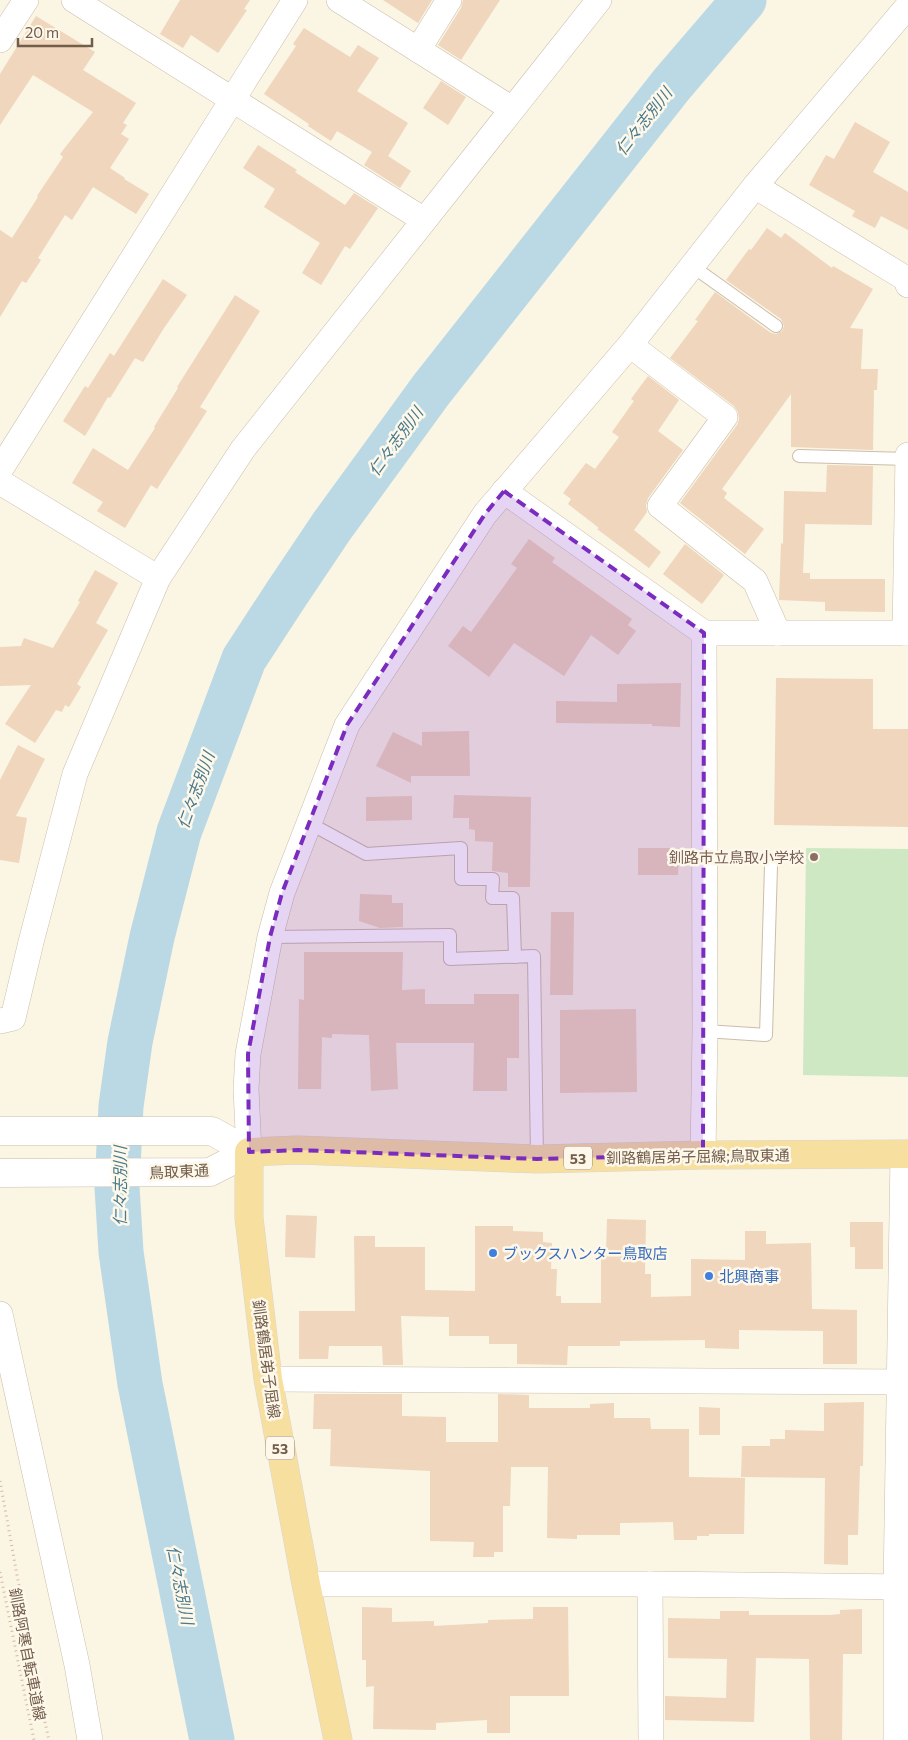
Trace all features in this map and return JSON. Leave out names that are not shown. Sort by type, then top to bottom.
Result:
[{"type":"main road","name":"釧路鶴居弟子屈線;鳥取東通","points":[[249,1152],[298,1150],[536,1159],[703,1155],[905,1154]]},
{"type":"main road","name":"釧路鶴居弟子屈線","points":[[249,1152],[249,1218],[268,1379],[306,1584],[338,1740]]},
{"type":"street","points":[[0,40],[26,0]]},
{"type":"street","points":[[74,0],[424,220]]},
{"type":"street","points":[[0,470],[295,0]]},
{"type":"street","points":[[339,0],[512,109]]},
{"type":"street","points":[[418,50],[449,0]]},
{"type":"street","points":[[0,1021],[13,1018],[31,942],[76,774],[158,578],[243,449],[599,0]]},
{"type":"street","points":[[249,1152],[246,1089],[248,1054],[270,937],[282,893],[347,725],[485,514],[630,344],[755,186],[905,14]]},
{"type":"street","points":[[755,186],[908,280],[908,285]]},
{"type":"street","points":[[630,344],[724,417],[660,506],[755,581],[778,633]]},
{"type":"street","points":[[504,491],[704,633],[906,633],[908,455]]},
{"type":"street","points":[[0,482],[158,578]]},
{"type":"street","points":[[703,1155],[705,1031],[704,633]]},
{"type":"street","points":[[10,1131],[212,1131],[249,1152]]},
{"type":"street","name":"鳥取東通","points":[[10,1173],[210,1172],[249,1152]]},
{"type":"street","points":[[896,1740],[902,1587],[905,1154]]},
{"type":"street","points":[[0,1314],[75,1655],[90,1740]]},
{"type":"street","points":[[268,1379],[904,1382]]},
{"type":"street","points":[[306,1584],[650,1584],[902,1587]]},
{"type":"street","points":[[650,1584],[651,1740]]},
{"type":"lane","points":[[692,266],[776,326]]},
{"type":"lane","points":[[799,456],[908,459]]},
{"type":"lane","points":[[309,823],[366,854],[461,848],[461,879],[493,879],[492,898],[513,898],[515,956]]},
{"type":"lane","points":[[705,1031],[766,1034],[771,866]]},
{"type":"lane","points":[[270,937],[450,935],[450,959],[534,956],[536,1159]]},
{"type":"path","points":[[0,1481],[38,1691],[49,1740]]},
{"type":"path","name":"釧路阿寒自転車道線","points":[[0,1572],[34,1740]]},
{"type":"highlighted area","points":[[504,491],[704,633],[703,1155],[537,1159],[298,1150],[249,1152],[248,1054],[270,937],[282,893],[347,725],[485,514]]},
{"type":"green space","points":[[806,848],[908,849],[908,1077],[803,1075]]},
{"type":"building","points":[[180,0],[250,0],[244,9],[247,10],[218,53],[191,35],[183,48],[160,34]]},
{"type":"building","points":[[383,0],[432,0],[418,23]]},
{"type":"building","points":[[463,0],[500,0],[461,60],[438,45],[461,8]]},
{"type":"building","points":[[36,16],[95,52],[83,70],[136,103],[123,123],[127,125],[121,134],[129,139],[110,168],[149,194],[136,214],[93,187],[72,220],[65,215],[38,258],[41,260],[26,283],[22,281],[0,317],[0,230],[12,238],[63,157],[60,154],[93,112],[33,75],[0,125],[0,74]]},
{"type":"building","points":[[304,28],[350,57],[358,45],[379,58],[357,91],[408,123],[388,156],[411,171],[400,188],[364,165],[372,152],[337,131],[331,141],[264,94],[296,46],[293,44]]},
{"type":"building","points":[[441,81],[466,97],[448,125],[423,108]]},
{"type":"building","points":[[855,122],[890,142],[873,172],[908,192],[908,230],[881,216],[875,228],[852,216],[855,211],[809,185],[826,155],[834,159]]},
{"type":"building","points":[[258,145],[297,170],[295,172],[345,205],[354,193],[378,208],[350,249],[345,246],[321,285],[302,273],[320,243],[264,207],[275,189],[243,168]]},
{"type":"building","points":[[767,228],[781,238],[785,233],[832,268],[833,266],[873,289],[850,328],[863,329],[861,369],[878,369],[877,390],[874,390],[873,450],[791,447],[791,394],[722,489],[727,493],[724,498],[764,529],[745,554],[680,503],[737,425],[739,419],[738,412],[734,406],[670,358],[698,321],[695,320],[715,292],[771,333],[776,334],[782,331],[784,326],[781,319],[726,280]]},
{"type":"building","points":[[163,279],[187,295],[143,362],[135,358],[110,398],[108,397],[85,436],[63,421],[85,386],[88,388],[110,353],[114,356]]},
{"type":"building","points":[[235,295],[260,311],[200,407],[207,411],[157,489],[151,485],[125,528],[97,511],[103,502],[72,483],[93,448],[128,470]]},
{"type":"building","points":[[648,376],[679,400],[658,431],[683,450],[648,498],[647,512],[634,530],[661,552],[649,568],[597,529],[599,528],[568,504],[571,499],[563,493],[586,463],[595,469],[619,437],[612,432],[634,401],[631,399]]},
{"type":"building","points":[[827,465],[873,466],[872,525],[805,524],[803,573],[810,573],[810,579],[885,579],[885,612],[825,611],[825,602],[779,600],[784,491],[826,492]]},
{"type":"building","points":[[529,539],[555,558],[552,562],[632,619],[628,625],[636,631],[618,655],[591,635],[564,676],[514,643],[489,677],[448,646],[463,626],[471,632],[517,568],[511,564]]},
{"type":"building","points":[[685,544],[724,575],[702,604],[663,574]]},
{"type":"building","points":[[95,570],[118,583],[96,623],[108,630],[77,684],[81,687],[69,707],[65,705],[62,712],[56,710],[35,743],[5,724],[31,685],[0,686],[0,647],[21,646],[24,638],[53,648],[80,602],[78,601]]},
{"type":"building","points":[[776,678],[873,679],[873,729],[908,729],[908,827],[774,825]]},
{"type":"building","points":[[681,683],[680,727],[652,726],[652,724],[556,723],[556,701],[617,702],[617,684]]},
{"type":"building","points":[[469,731],[470,776],[411,776],[411,783],[376,766],[393,732],[422,746],[422,732]]},
{"type":"building","points":[[18,745],[45,759],[16,816],[27,818],[19,863],[0,860],[0,780]]},
{"type":"building","points":[[454,795],[531,797],[530,887],[508,887],[508,873],[492,871],[493,842],[475,841],[475,830],[469,829],[469,818],[453,818]]},
{"type":"building","points":[[412,796],[412,820],[366,821],[366,797]]},
{"type":"building","points":[[638,848],[679,848],[678,875],[638,875]]},
{"type":"building","points":[[360,894],[392,895],[392,903],[403,903],[403,927],[380,928],[359,921]]},
{"type":"building","points":[[551,912],[574,912],[573,995],[550,995]]},
{"type":"building","points":[[304,952],[403,952],[402,990],[425,989],[425,1004],[474,1004],[474,994],[519,994],[519,1058],[507,1058],[507,1091],[473,1091],[474,1043],[396,1043],[398,1089],[371,1091],[369,1035],[332,1034],[332,1038],[322,1037],[321,1089],[298,1089],[299,999],[304,1000]]},
{"type":"building","points":[[636,1009],[637,1092],[560,1093],[560,1010]]},
{"type":"building","points":[[286,1215],[317,1216],[315,1258],[285,1257]]},
{"type":"building","points":[[607,1219],[646,1220],[645,1274],[651,1274],[651,1297],[691,1296],[691,1259],[745,1260],[745,1231],[766,1231],[766,1244],[811,1243],[812,1309],[857,1310],[857,1364],[823,1364],[823,1331],[739,1330],[739,1349],[705,1348],[705,1340],[620,1341],[620,1346],[568,1346],[567,1365],[517,1364],[517,1344],[489,1344],[489,1336],[449,1336],[449,1317],[401,1316],[403,1365],[383,1365],[382,1346],[329,1346],[328,1359],[299,1359],[299,1311],[355,1311],[354,1236],[375,1236],[375,1247],[425,1247],[425,1290],[475,1291],[475,1226],[513,1226],[513,1231],[543,1232],[543,1242],[552,1243],[551,1269],[557,1269],[556,1296],[561,1296],[561,1303],[601,1303],[601,1256],[606,1256]]},
{"type":"building","points":[[850,1222],[883,1222],[883,1269],[855,1269],[855,1247],[850,1247]]},
{"type":"building","points":[[314,1394],[402,1394],[402,1416],[446,1417],[446,1442],[498,1442],[498,1394],[529,1395],[529,1408],[590,1408],[590,1404],[614,1403],[614,1418],[650,1418],[651,1429],[689,1429],[689,1477],[745,1478],[744,1534],[709,1534],[709,1536],[697,1536],[697,1540],[674,1540],[673,1522],[620,1523],[620,1535],[577,1535],[577,1539],[547,1538],[548,1467],[511,1467],[510,1506],[503,1506],[503,1552],[494,1552],[494,1557],[473,1557],[474,1542],[430,1541],[430,1471],[330,1466],[331,1429],[313,1429]]},
{"type":"building","points":[[864,1402],[863,1466],[860,1466],[858,1535],[848,1535],[848,1565],[824,1564],[825,1478],[741,1477],[742,1446],[770,1446],[770,1439],[785,1439],[785,1430],[824,1431],[824,1403]]},
{"type":"building","points":[[699,1407],[720,1408],[720,1435],[699,1435]]},
{"type":"building","points":[[362,1607],[392,1608],[392,1622],[434,1621],[434,1626],[488,1623],[488,1620],[533,1619],[533,1607],[568,1607],[569,1696],[510,1696],[510,1733],[487,1733],[487,1720],[436,1723],[436,1730],[373,1729],[374,1686],[366,1687],[366,1660],[362,1660]]},
{"type":"building","points":[[862,1609],[862,1654],[843,1654],[842,1740],[810,1740],[809,1659],[756,1658],[754,1722],[665,1720],[665,1696],[726,1698],[727,1659],[668,1658],[668,1618],[720,1619],[720,1611],[749,1611],[749,1615],[830,1615],[840,1614],[840,1610]]},
{"type":"waterway","name":"仁々志別川","points":[[212,1740],[140,1384],[121,1252],[117,1187],[121,1106],[130,1042],[152,937],[179,832],[244,659],[332,526],[431,390],[672,84],[744,0]]},
{"type":"place","name":"釧路市立鳥取小学校","points":[[814,857]]},
{"type":"place","name":"ブックスハンター鳥取店","points":[[493,1253]]},
{"type":"place","name":"北興商事","points":[[709,1276]]}]
